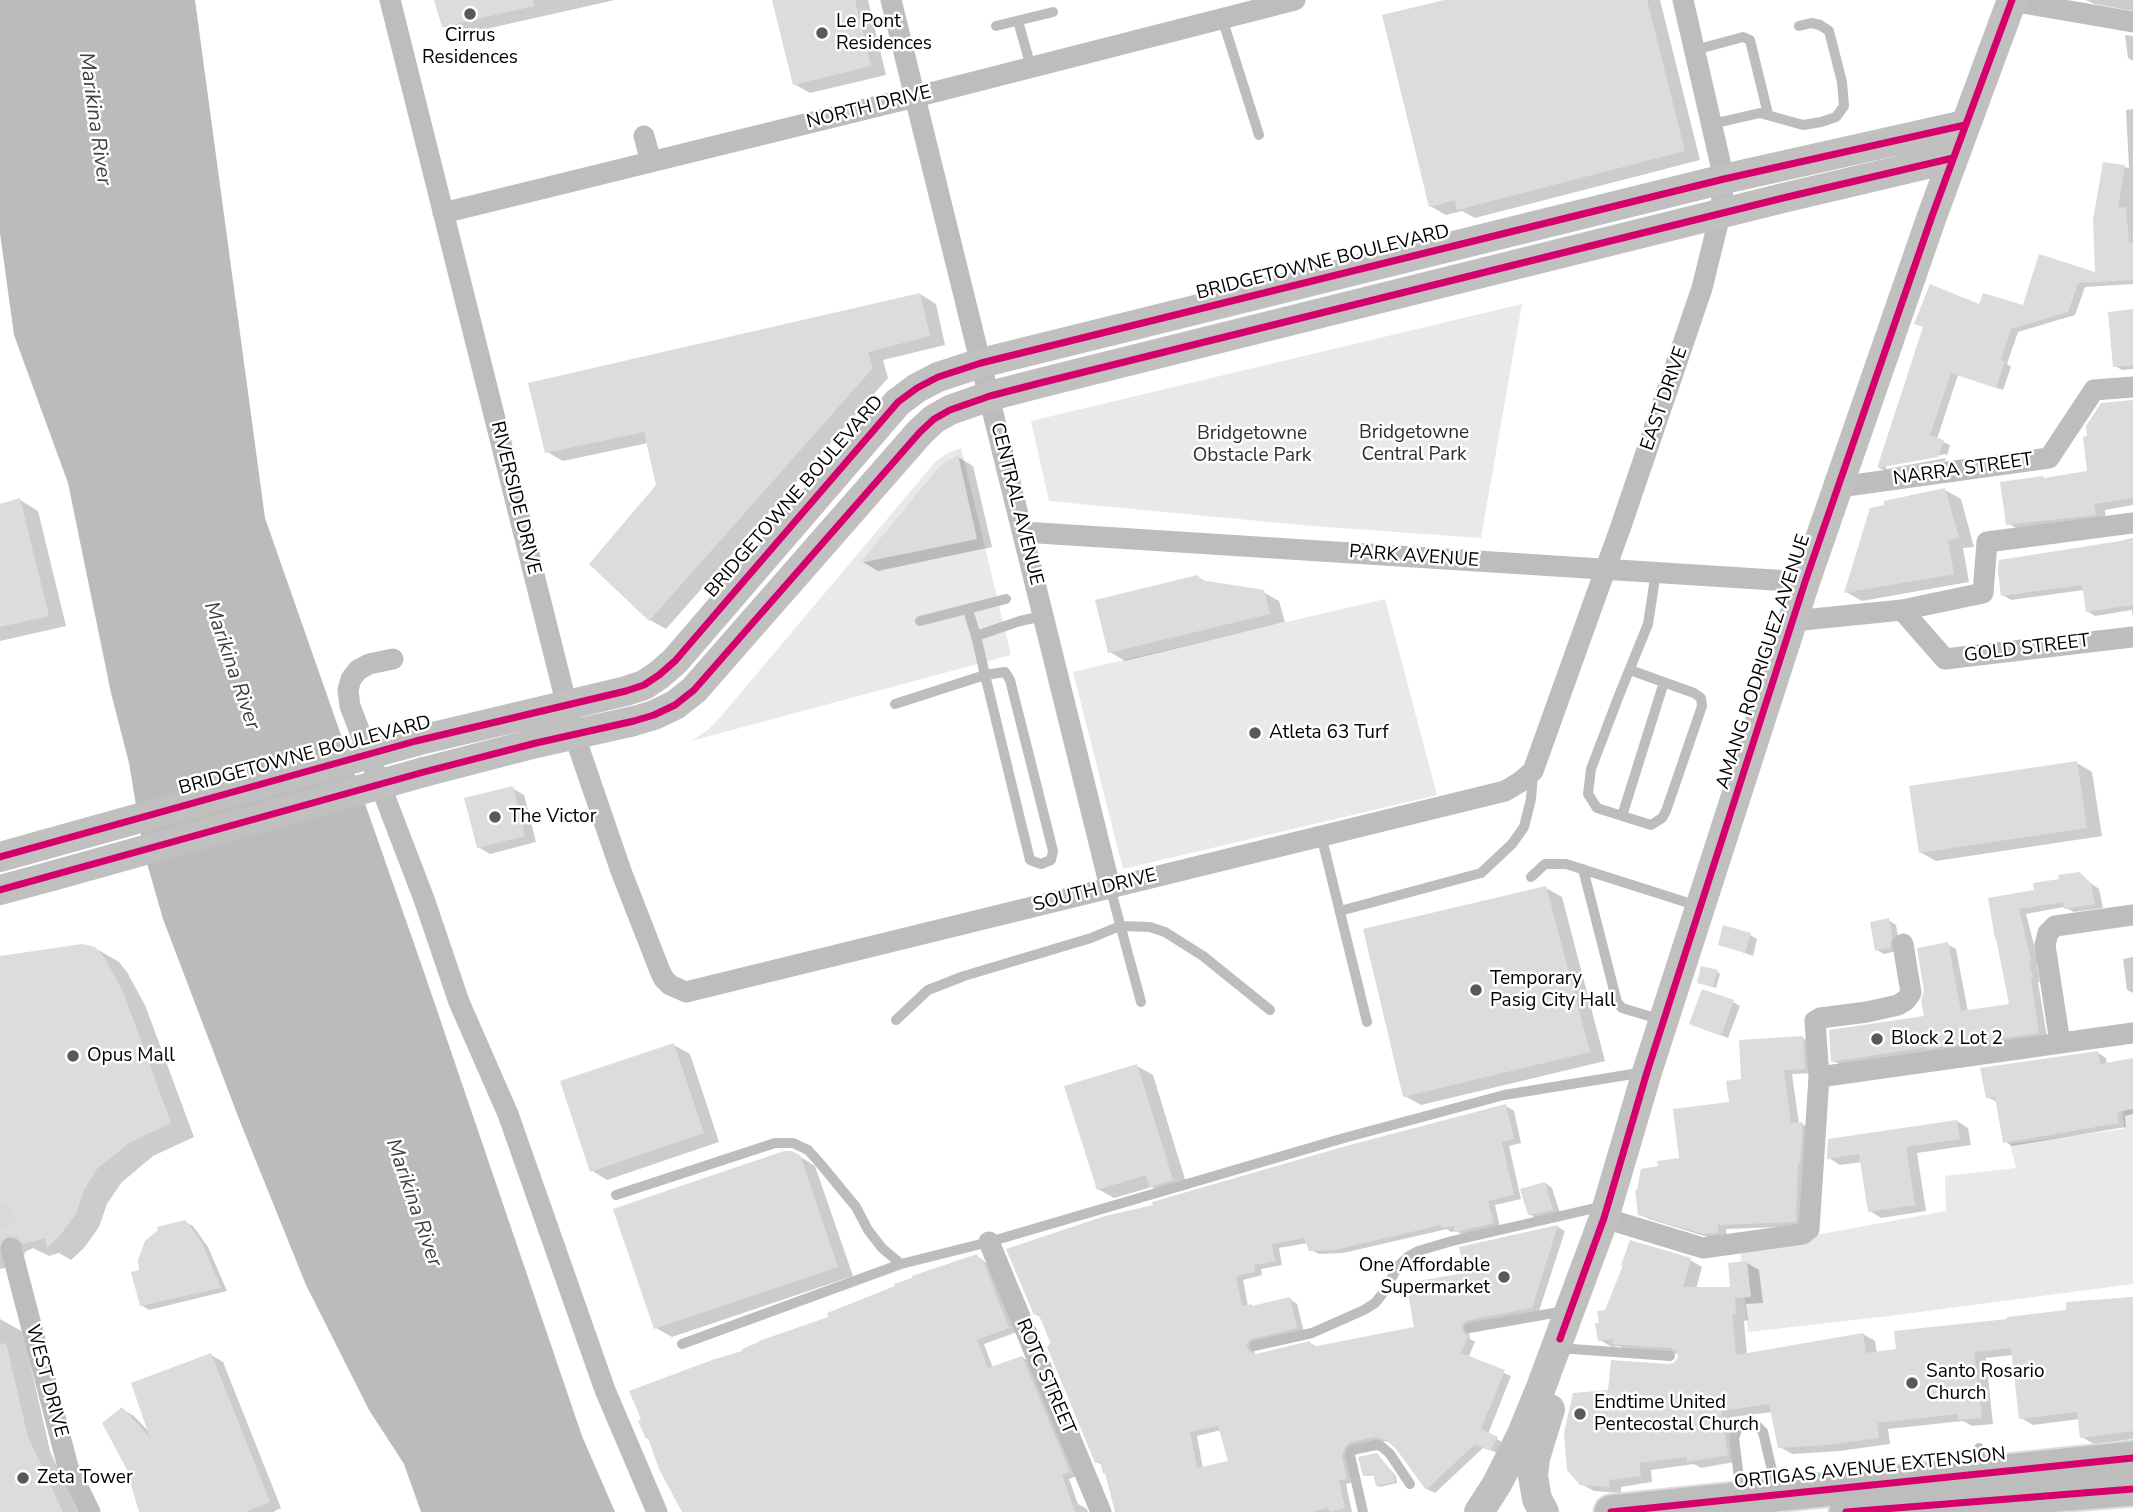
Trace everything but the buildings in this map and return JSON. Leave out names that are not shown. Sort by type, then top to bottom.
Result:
[{"type":"main road","name":"ORTIGAS AVENUE EXTENSION","points":[[1611,1512],[1778,1494],[1981,1461],[2133,1458]]},
{"type":"main road","points":[[1846,1512],[2126,1493]]},
{"type":"street","name":"RIVERSIDE DRIVE","points":[[390,0],[415,58],[443,213],[574,734],[621,871],[660,971],[670,985]]},
{"type":"street","name":"CENTRAL AVENUE","points":[[891,0],[1110,887]]},
{"type":"street","name":"NORTH DRIVE","points":[[443,213],[1295,0]]},
{"type":"street","name":"EAST DRIVE","points":[[1527,777],[1606,569],[1702,288],[1720,215],[1724,179],[1683,0]]},
{"type":"street","points":[[2012,1],[2133,22]]},
{"type":"street","name":"AMANG RODRIGUEZ AVENUE","points":[[1479,1512],[1497,1485],[1522,1434],[1558,1345],[1606,1212],[1647,1072],[1805,582],[1953,158],[2012,1]]},
{"type":"street","name":"BRIDGETOWNE BOULEVARD","points":[[0,857],[416,741],[644,685],[676,662],[898,402],[938,377],[981,363],[1724,179],[1965,125]]},
{"type":"street","points":[[644,136],[651,162]]},
{"type":"street","points":[[0,890],[424,772],[653,715],[675,705],[694,690],[934,419],[950,410],[990,396],[1953,158]]},
{"type":"street","name":"NARRA STREET","points":[[1839,487],[2049,458],[2094,390],[2133,387]]},
{"type":"street","points":[[1793,621],[1902,610],[1983,593],[1987,542],[2133,523]]},
{"type":"street","name":"PARK AVENUE","points":[[1023,532],[1805,582]]},
{"type":"street","name":"GOLD STREET","points":[[1902,610],[1945,659],[2133,637]]},
{"type":"street","points":[[393,659],[369,664],[358,670],[351,679],[348,690],[351,706],[424,899],[459,1002],[508,1114],[605,1390],[657,1512]]},
{"type":"street","name":"SOUTH DRIVE","points":[[670,985],[686,992],[1505,791],[1527,777]]},
{"type":"street","points":[[2060,1043],[2045,945],[2048,933],[2055,926],[2133,915]]},
{"type":"street","points":[[1606,1212],[1703,1248],[1803,1234],[1809,1229],[1819,1077],[1815,1021],[1898,1005],[1906,1000],[1911,993],[1903,944]]},
{"type":"street","points":[[1819,1077],[2133,1033]]},
{"type":"street","name":"ROTC STREET","points":[[989,1242],[1101,1512]]},
{"type":"street","name":"WEST DRIVE","points":[[10,1248],[8,1273],[68,1467],[90,1512]]},
{"type":"street","name":"AMANG RODRIGUEZ AVENUE","points":[[1544,1512],[1537,1499],[1533,1476],[1535,1458],[1553,1395],[1558,1345]]},
{"type":"lane","points":[[996,26],[1053,12]]},
{"type":"lane","points":[[1222,18],[1259,135]]},
{"type":"lane","points":[[1018,21],[1031,67]]},
{"type":"lane","points":[[1712,124],[1760,113],[1803,125],[1836,117],[1844,106],[1842,82],[1829,31],[1811,23],[1799,26]]},
{"type":"lane","points":[[1695,50],[1743,37],[1751,40],[1768,114]]},
{"type":"lane","points":[[1630,670],[1700,698],[1702,706],[1662,818],[1651,825],[1597,808],[1588,794],[1591,769],[1648,624],[1656,572]]},
{"type":"lane","points":[[920,621],[1006,599]]},
{"type":"lane","points":[[895,704],[985,675],[1005,672],[1010,680],[1053,851],[1051,860],[1041,864],[1030,860],[985,675],[976,636],[968,610]]},
{"type":"lane","points":[[976,636],[1043,616]]},
{"type":"lane","points":[[1622,816],[1664,682]]},
{"type":"lane","points":[[1340,911],[1481,873],[1512,844],[1524,827],[1531,799],[1527,777]]},
{"type":"lane","points":[[1321,835],[1367,1022]]},
{"type":"lane","points":[[1531,877],[1545,864],[1566,864],[1700,906]]},
{"type":"lane","points":[[1583,869],[1617,1002],[1622,1008],[1664,1021]]},
{"type":"lane","points":[[1110,887],[1141,1002]]},
{"type":"lane","points":[[896,1020],[928,990],[1120,926],[1150,927],[1165,932],[1203,956],[1270,1010]]},
{"type":"lane","points":[[682,1344],[901,1264],[989,1242],[1344,1138],[1504,1095],[1647,1072]]},
{"type":"lane","points":[[616,1195],[775,1143],[793,1143],[808,1150],[818,1161],[856,1207],[868,1230],[882,1248],[901,1264]]},
{"type":"lane","points":[[1254,1346],[1312,1333],[1364,1310],[1375,1303],[1384,1292],[1398,1266],[1418,1251],[1452,1241],[1606,1212]]},
{"type":"lane","points":[[1469,1328],[1571,1310]]},
{"type":"lane","points":[[1558,1345],[1670,1356]]},
{"type":"lane","points":[[1742,1498],[1734,1438],[1738,1427],[1746,1424],[1755,1424],[1763,1432],[1778,1494]]},
{"type":"lane","points":[[1363,1512],[1350,1455],[1352,1450],[1381,1446],[1390,1454],[1410,1484]]},
{"type":"green space","points":[[1522,304],[1481,538],[1312,526],[1049,501],[1031,421]]},
{"type":"green space","points":[[961,448],[1011,655],[691,741],[708,730],[722,715],[936,461]]},
{"type":"green space","name":"Atleta 63 Turf","points":[[1385,599],[1437,795],[1123,869],[1073,672]]},
{"type":"green space","points":[[2133,1077],[2133,1284],[1748,1332],[1740,1249],[1946,1211],[1945,1176],[2016,1168],[2010,1144],[2124,1129],[2120,1080]]},
{"type":"water","name":"Marikina River","points":[[0,0],[195,0],[265,518],[424,972],[582,1436],[615,1512],[421,1512],[404,1464],[369,1410],[306,1285],[163,919],[144,853],[129,763],[111,693],[68,483],[14,335],[0,233]]},
{"type":"tunnel","points":[[0,1206],[11,1248]]},
{"type":"cycle path","points":[[1560,1339],[1604,1218],[1647,1072],[1805,582],[1932,216],[2012,0]]},
{"type":"cycle path","points":[[0,857],[416,741],[644,685],[675,661],[898,402],[938,377],[981,363],[1724,179],[1965,125]]},
{"type":"cycle path","points":[[0,890],[424,772],[634,721],[675,705],[694,690],[920,432],[934,419],[950,410],[1040,383],[1953,158]]},
{"type":"cycle path","points":[[1611,1512],[2133,1458]]},
{"type":"cycle path","points":[[1846,1512],[2133,1489]]},
{"type":"place","name":"Cirrus Residences","points":[[470,14]]},
{"type":"place","name":"Le Pont Residences","points":[[822,33]]},
{"type":"place","name":"Atleta 63 Turf","points":[[1255,733]]},
{"type":"place","name":"The Victor","points":[[495,817]]},
{"type":"place","name":"Temporary Pasig City Hall","points":[[1476,990]]},
{"type":"place","name":"Block 2 Lot 2","points":[[1877,1039]]},
{"type":"place","name":"Opus Mall","points":[[73,1056]]},
{"type":"place","name":"One Affordable Supermarket","points":[[1504,1277]]},
{"type":"place","name":"Santo Rosario Church","points":[[1912,1383]]},
{"type":"place","name":"Endtime United Pentecostal Church","points":[[1580,1414]]},
{"type":"place","name":"Zeta Tower","points":[[23,1478]]},
{"type":"park label","name":"Bridgetowne Central Park","points":[[1414,444]]},
{"type":"park label","name":"Bridgetowne Obstacle Park","points":[[1252,445]]}]
